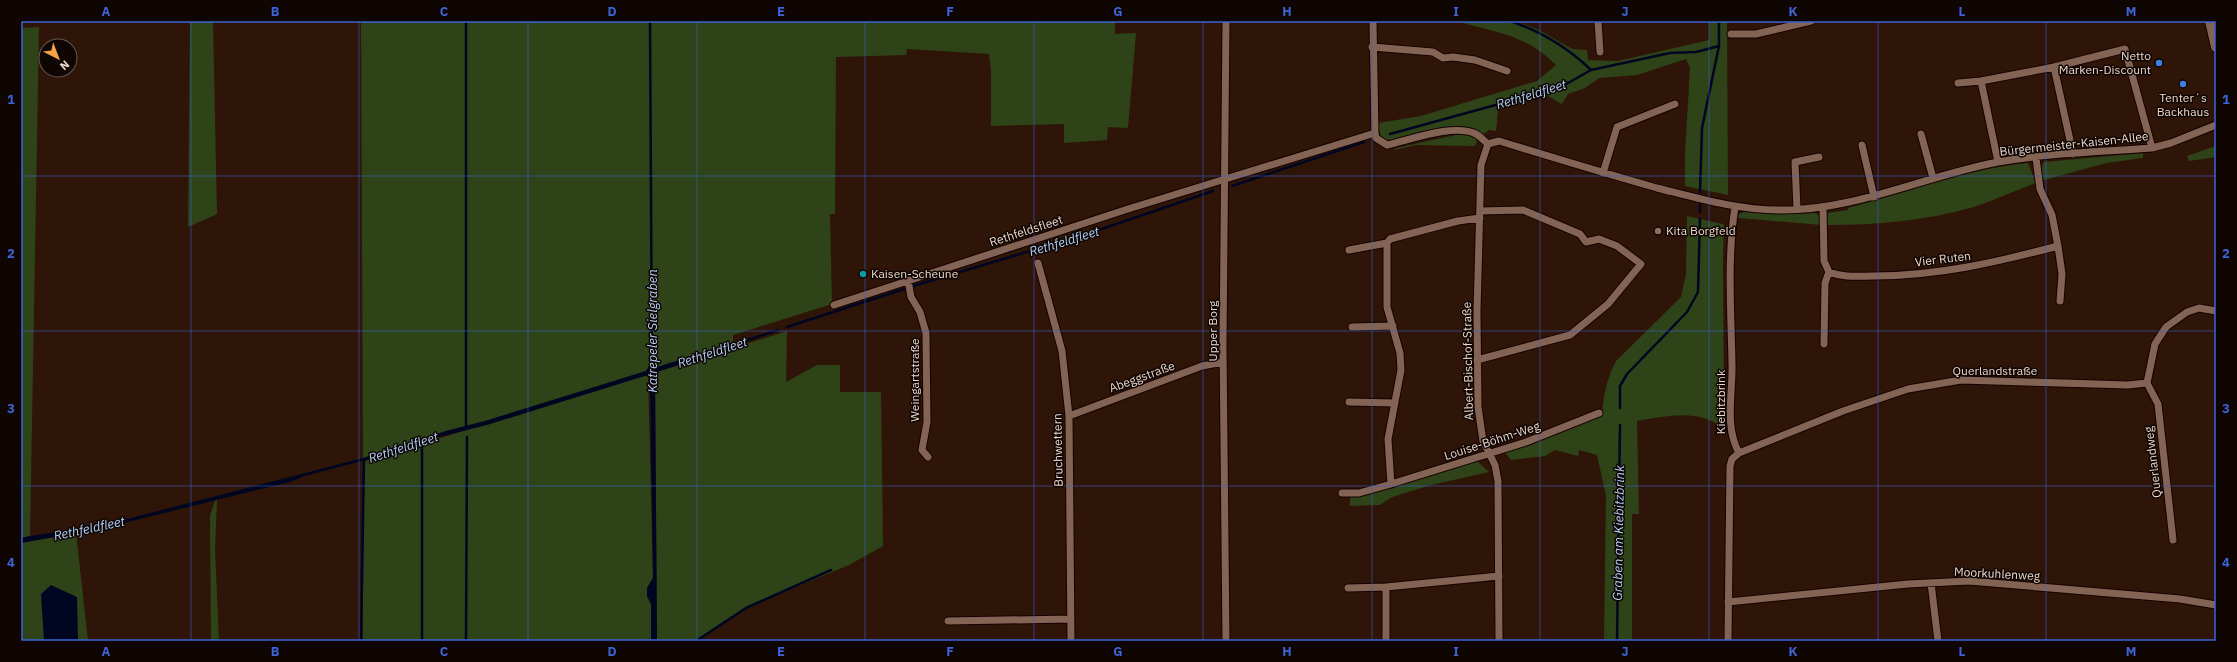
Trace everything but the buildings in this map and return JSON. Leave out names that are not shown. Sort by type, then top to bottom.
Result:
[{"type":"main road","points":[[2210,21],[2216,47]]},
{"type":"street","name":"Upper Borg","points":[[1226,21],[1224,179],[1226,641]]},
{"type":"street","points":[[1373,21],[1372,47],[1376,138],[1387,145],[1439,132],[1465,131],[1477,134],[1486,147]]},
{"type":"street","points":[[1598,21],[1600,52]]},
{"type":"street","points":[[1731,34],[1756,34],[1811,21]]},
{"type":"street","points":[[1372,47],[1433,52],[1443,58],[1453,57],[1475,60],[1507,71]]},
{"type":"street","points":[[1958,83],[1981,81],[2054,67],[2125,49],[2152,148]]},
{"type":"street","points":[[2054,67],[2073,154]]},
{"type":"street","points":[[1981,81],[1998,162]]},
{"type":"street","points":[[1604,173],[1617,127],[1675,104]]},
{"type":"street","name":"Bürgermeister-Kaisen-Allee","points":[[1486,147],[1499,141],[1604,173],[1736,206],[1762,210],[1797,209],[1823,207],[1874,197],[1932,178],[1998,162],[2152,148],[2171,143],[2216,125]]},
{"type":"street","points":[[1224,179],[1375,133]]},
{"type":"street","points":[[1921,134],[1932,178]]},
{"type":"street","points":[[1862,145],[1874,197]]},
{"type":"street","name":"Albert-Bischof-Straße","points":[[1486,147],[1481,165],[1477,360],[1481,428],[1489,454],[1495,465],[1498,481],[1499,641]]},
{"type":"street","points":[[1797,209],[1795,162],[1819,157]]},
{"type":"street","points":[[2036,158],[2040,189],[2052,215],[2058,246],[2062,274],[2060,301]]},
{"type":"street","name":"Rethfeldsfleet","points":[[834,305],[1224,179]]},
{"type":"street","name":"Kiebitzbrink","points":[[1736,206],[1730,259],[1732,364],[1730,434],[1738,453]]},
{"type":"street","points":[[1823,207],[1824,261],[1829,272],[1825,283],[1824,344]]},
{"type":"street","points":[[1349,250],[1387,243],[1390,239],[1480,214],[1523,210],[1580,234],[1586,242],[1599,239],[1617,246],[1641,264],[1608,304],[1570,335],[1477,360]]},
{"type":"street","points":[[1387,243],[1387,307],[1400,353],[1395,403],[1388,439],[1391,484]]},
{"type":"street","name":"Vier Ruten","points":[[1829,272],[1842,277],[1918,274],[1972,267],[2058,246]]},
{"type":"street","name":"Bruchwettern","points":[[1038,263],[1062,351],[1069,416],[1071,641]]},
{"type":"street","name":"Weingartstraße","points":[[908,280],[911,297],[920,312],[926,333],[927,422],[922,450],[928,457]]},
{"type":"street","points":[[2147,383],[2155,344],[2166,327],[2187,312],[2199,308],[2216,311]]},
{"type":"street","points":[[1352,327],[1393,326]]},
{"type":"street","name":"Abeggstraße","points":[[1069,416],[1202,366],[1224,362]]},
{"type":"street","name":"Querlandstraße","points":[[1738,453],[1843,411],[1886,396],[1908,389],[1960,380],[2128,385],[2147,383]]},
{"type":"street","name":"Querlandweg","points":[[2147,383],[2158,404],[2174,540]]},
{"type":"street","points":[[1349,402],[1395,403]]},
{"type":"street","name":"Louise-Böhm-Weg","points":[[1342,493],[1360,492],[1391,484],[1489,454],[1552,433],[1575,421],[1598,413]]},
{"type":"street","points":[[1728,641],[1730,466],[1732,459],[1738,453]]},
{"type":"street","points":[[1348,588],[1499,576]]},
{"type":"street","name":"Moorkuhlenweg","points":[[1728,602],[1931,583],[1969,581],[2180,599],[2216,605]]},
{"type":"street","points":[[1931,583],[1938,641]]},
{"type":"street","points":[[1386,586],[1386,641]]},
{"type":"street","points":[[948,621],[1070,619]]},
{"type":"green space","points":[[190,21],[213,21],[217,214],[188,227]]},
{"type":"green space","points":[[361,21],[1115,21],[1115,34],[1136,33],[1128,128],[1108,127],[1107,140],[1064,143],[1064,124],[991,126],[991,69],[989,54],[907,49],[906,55],[836,57],[835,214],[830,214],[832,304],[733,335],[733,343],[657,368],[655,365],[646,371],[588,390],[485,421],[446,431],[363,458]]},
{"type":"green space","points":[[1455,21],[1516,21],[1539,30],[1572,49],[1587,50],[1588,60],[1618,61],[1709,40],[1709,21],[1727,21],[1728,195],[1685,186],[1685,154],[1690,68],[1686,59],[1637,75],[1599,78],[1585,88],[1568,94],[1562,104],[1546,95],[1498,110],[1496,131],[1489,130],[1484,134],[1468,127],[1452,127],[1389,141],[1383,138],[1380,134],[1378,123],[1421,116],[1537,81],[1556,65],[1545,55],[1521,40]]},
{"type":"green space","points":[[39,27],[30,536],[21,538],[21,28]]},
{"type":"green space","points":[[1456,135],[1468,135],[1478,139],[1475,146],[1416,145],[1394,150],[1396,148]]},
{"type":"green space","points":[[2216,146],[2216,157],[2189,161],[2187,156]]},
{"type":"green space","points":[[2143,153],[2143,158],[2106,163],[2041,181],[2041,168],[2044,162]]},
{"type":"green space","points":[[2028,163],[2036,183],[1974,207],[1919,219],[1863,224],[1826,225],[1828,213],[1848,210],[1848,208],[1982,170]]},
{"type":"green space","points":[[1744,212],[1779,214],[1816,213],[1820,217],[1822,225],[1738,218],[1739,214]]},
{"type":"green space","points":[[1687,216],[1723,224],[1724,226],[1724,429],[1715,422],[1694,416],[1682,415],[1659,417],[1637,421],[1639,514],[1632,514],[1632,641],[1604,641],[1606,496],[1597,455],[1579,450],[1578,456],[1555,450],[1545,456],[1511,460],[1504,451],[1602,413],[1606,386],[1616,361],[1681,297],[1686,274]]},
{"type":"green space","points":[[787,331],[786,382],[817,365],[840,365],[840,392],[881,392],[883,546],[849,565],[748,607],[695,641],[657,641],[655,376],[657,372]]},
{"type":"green space","points":[[648,374],[653,578],[647,588],[647,596],[651,604],[651,641],[363,641],[363,462]]},
{"type":"green space","points":[[1476,460],[1489,472],[1431,485],[1392,497],[1380,505],[1350,506],[1350,495]]},
{"type":"green space","points":[[217,500],[215,549],[219,641],[211,641],[210,515],[215,501]]},
{"type":"green space","points":[[76,533],[88,641],[21,641],[21,543]]},
{"type":"water","points":[[733,343],[733,347],[657,372],[655,376],[657,641],[651,641],[651,604],[647,596],[647,588],[653,578],[650,378],[648,375],[487,425],[435,438],[407,449],[305,476],[290,482],[99,529],[21,543],[21,538],[90,527],[127,519],[363,458],[446,431],[485,421],[646,371],[649,366],[655,365],[657,367]]},
{"type":"water","points":[[51,585],[77,597],[78,641],[44,641],[41,594]]},
{"type":"waterway","points":[[466,21],[466,427]]},
{"type":"waterway","name":"Katrepeler Sielgraben","points":[[650,21],[652,369]]},
{"type":"waterway","points":[[1510,21],[1543,35],[1563,47],[1591,70]]},
{"type":"waterway","name":"Graben am Kiebitzbrink","points":[[1700,192],[1702,128],[1719,46],[1719,21]]},
{"type":"waterway","name":"Rethfeldfleet","points":[[1390,134],[1561,87],[1591,70],[1670,53],[1696,52],[1719,46]]},
{"type":"waterway","name":"Rethfeldfleet","points":[[1232,186],[1364,142]]},
{"type":"waterway","name":"Rethfeldfleet","points":[[913,286],[1087,234],[1213,191]]},
{"type":"waterway","name":"Graben am Kiebitzbrink","points":[[1700,205],[1700,212]]},
{"type":"waterway","name":"Graben am Kiebitzbrink","points":[[1620,408],[1620,386],[1627,374],[1687,312],[1698,292],[1700,219]]},
{"type":"waterway","name":"Rethfeldfleet","points":[[787,327],[904,289]]},
{"type":"waterway","name":"Rethfeldfleet","points":[[730,346],[778,330]]},
{"type":"waterway","name":"Graben am Kiebitzbrink","points":[[1617,641],[1620,425]]},
{"type":"waterway","points":[[466,641],[467,437]]},
{"type":"waterway","points":[[422,442],[422,641]]},
{"type":"waterway","points":[[361,641],[364,460]]},
{"type":"waterway","points":[[696,641],[746,608],[831,570]]},
{"type":"place","name":"Netto Marken-Discount","points":[[2159,63]]},
{"type":"place","name":"Tenter´s Backhaus","points":[[2183,84]]},
{"type":"place","name":"Kita Borgfeld","points":[[1658,231]]},
{"type":"place","name":"Kaisen-Scheune","points":[[863,274]]}]
